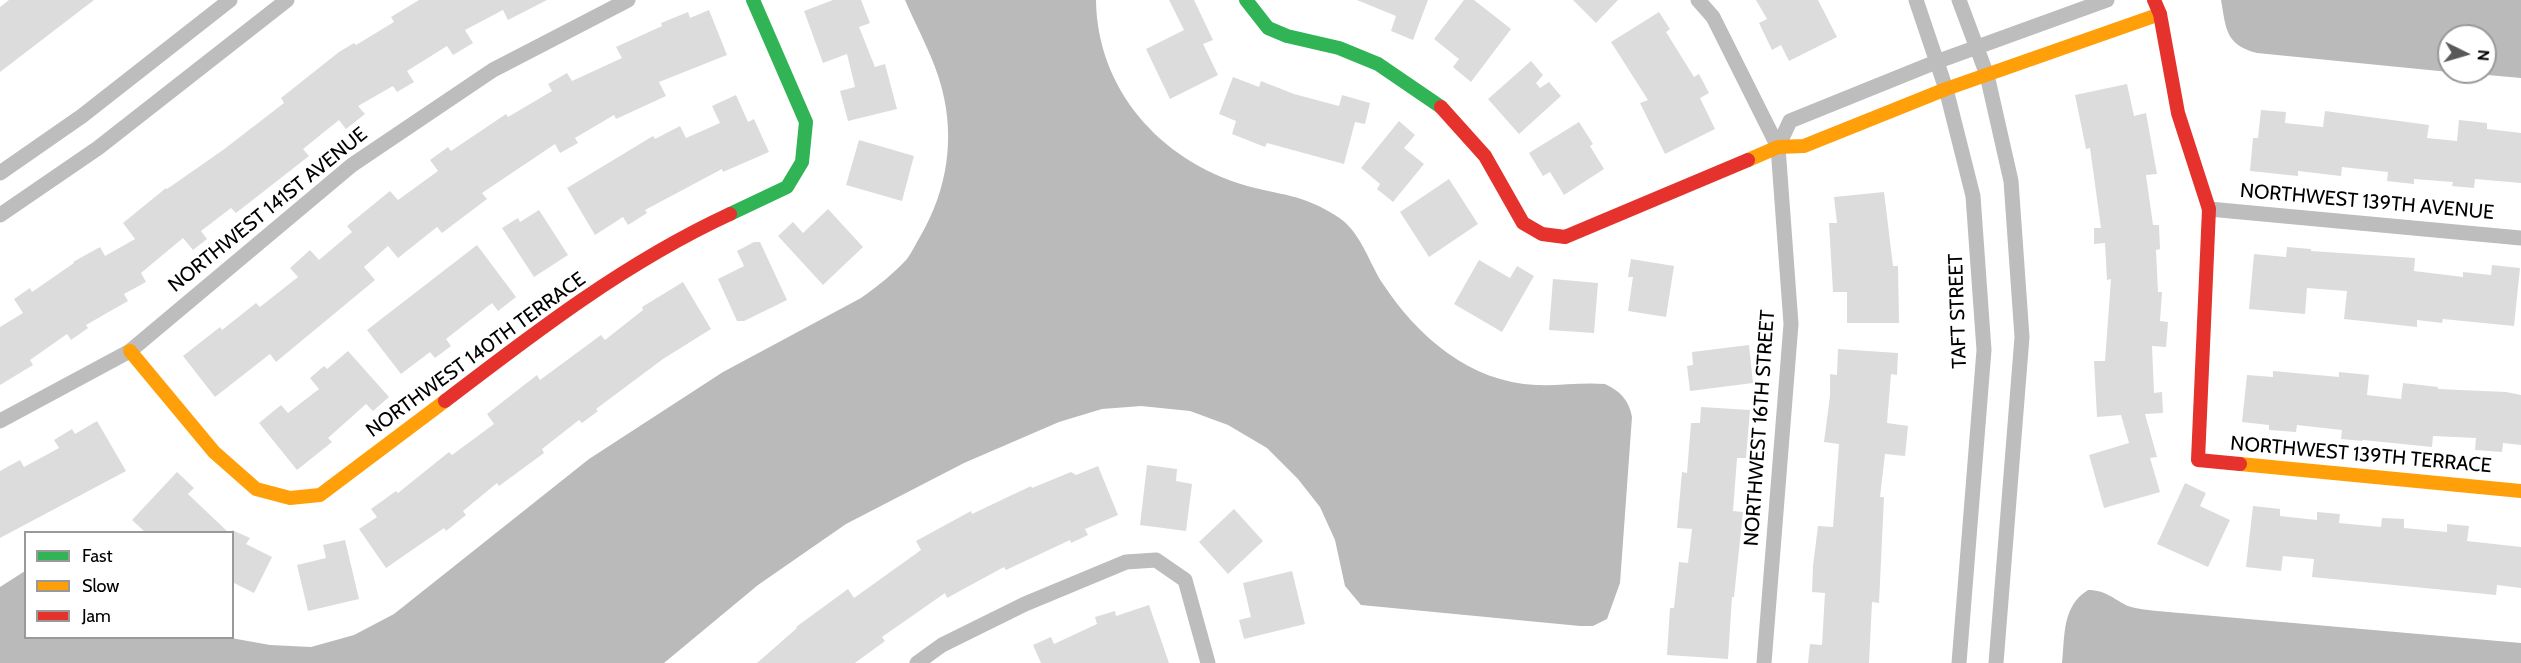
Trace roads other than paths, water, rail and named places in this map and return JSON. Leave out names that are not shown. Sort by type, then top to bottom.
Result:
[{"type":"street","points":[[0,173],[82,116],[230,0]]},
{"type":"street","points":[[0,216],[98,148],[287,0]]},
{"type":"street","name":"NORTHWEST 141ST AVENUE","points":[[0,421],[130,351],[352,165],[493,70],[627,0]]},
{"type":"street","name":"NORTHWEST 140TH TERRACE","points":[[130,351],[214,452],[256,489],[290,498],[320,495],[563,311],[694,230],[787,187],[802,162],[806,122],[753,0]]},
{"type":"street","points":[[1246,0],[1268,28],[1287,36],[1339,48],[1378,64],[1444,110],[1485,156],[1523,223],[1542,234],[1565,237],[1778,147],[1804,146],[1946,89],[2160,14]]},
{"type":"street","name":"NORTHWEST 16TH STREET","points":[[1698,0],[1713,16],[1778,147],[1791,324],[1764,663]]},
{"type":"street","name":"TAFT STREET","points":[[1916,0],[1946,89],[1973,196],[1984,350],[1959,663]]},
{"type":"street","points":[[1959,0],[1987,75],[2011,181],[2022,337],[1996,663]]},
{"type":"street","points":[[1778,147],[1790,121],[1936,62],[2107,0]]},
{"type":"street","points":[[2154,0],[2160,14],[2178,113],[2209,209]]},
{"type":"street","name":"NORTHWEST 139TH AVENUE","points":[[2209,209],[2521,238]]},
{"type":"street","name":"NORTHWEST 139TH TERRACE","points":[[2209,209],[2198,460],[2521,491]]},
{"type":"street","points":[[917,663],[942,645],[1025,604],[1126,562],[1156,560],[1185,580],[1208,663]]}]
